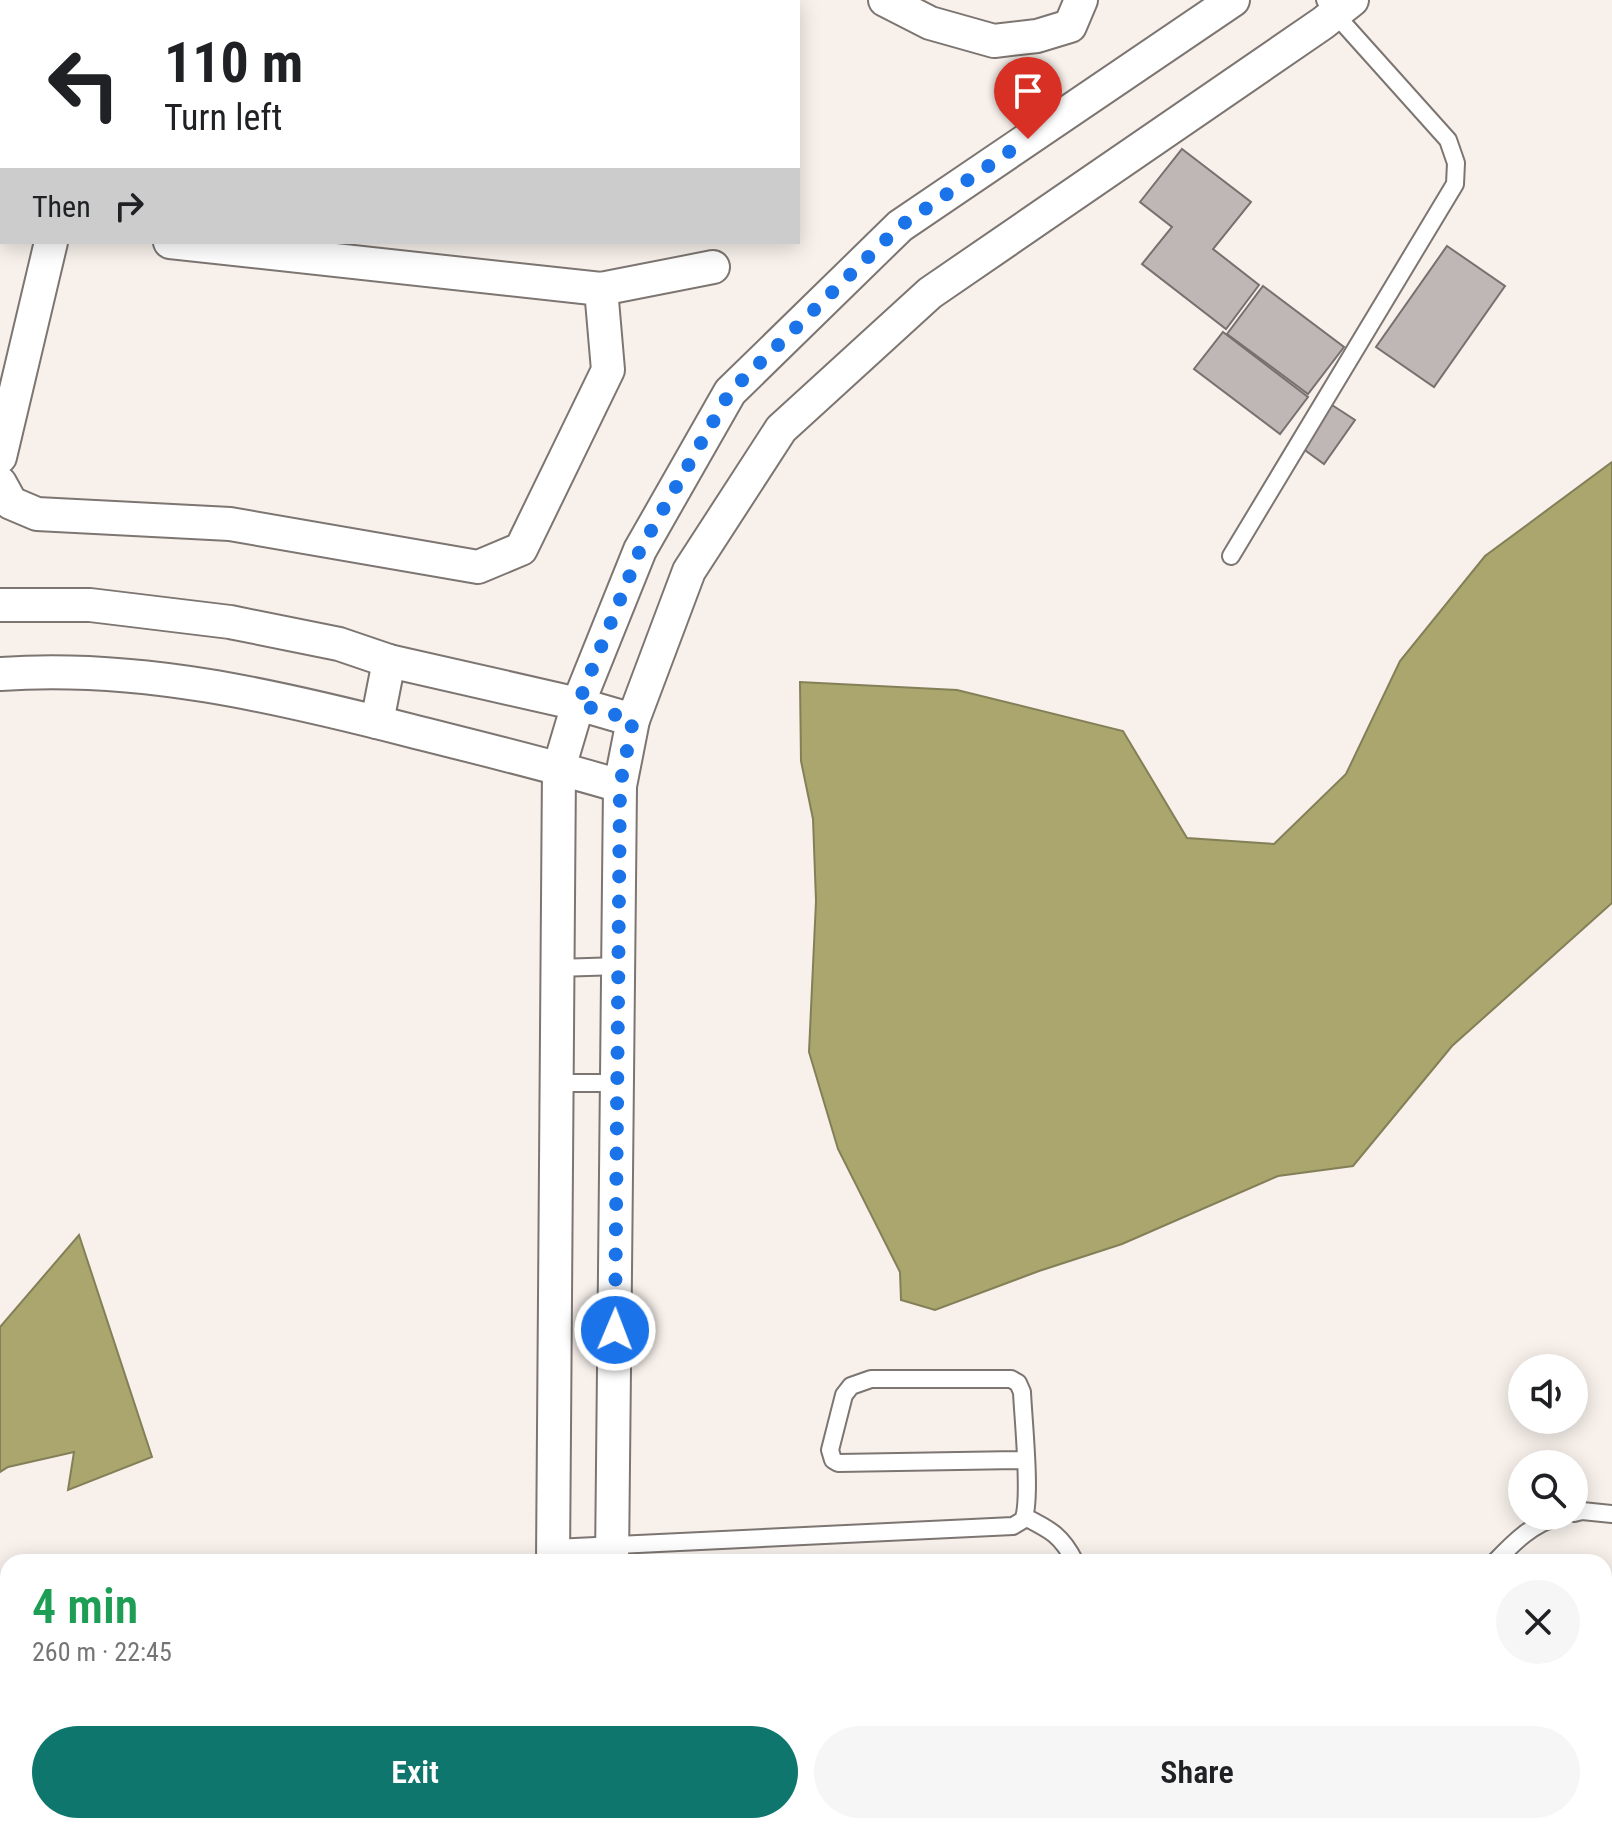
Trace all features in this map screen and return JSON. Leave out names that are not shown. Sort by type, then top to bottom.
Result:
[{"type":"street","points":[[885,0],[930,23],[994,41],[1037,36],[1070,26],[1081,0]]},
{"type":"street","points":[[554,1554],[559,768],[578,704],[640,550],[730,392],[900,226],[1233,0]]},
{"type":"street","points":[[612,1554],[620,786],[633,720],[689,571],[781,429],[930,293],[1337,5]]},
{"type":"street","points":[[0,457],[51,244]]},
{"type":"street","points":[[188,244],[601,289],[713,267]]},
{"type":"street","points":[[0,483],[11,503],[37,514],[230,524],[478,567],[521,549],[608,370],[601,289]]},
{"type":"street","points":[[0,605],[90,605],[230,622],[339,644],[389,661],[578,704],[633,720]]},
{"type":"street","points":[[377,722],[389,661]]},
{"type":"street","points":[[0,674],[117,673],[256,693],[620,786]]},
{"type":"lane","points":[[1231,556],[1455,184],[1456,163],[1448,140],[1337,5]]},
{"type":"lane","points":[[556,968],[620,966]]},
{"type":"lane","points":[[555,1083],[618,1083]]},
{"type":"lane","points":[[1025,1460],[845,1464],[833,1460],[830,1450],[844,1395],[859,1382],[871,1379],[1011,1379],[1018,1383],[1022,1392],[1025,1460],[1025,1517]]},
{"type":"lane","points":[[1588,1512],[1612,1514]]},
{"type":"lane","points":[[612,1554],[1013,1526],[1025,1517]]},
{"type":"lane","points":[[1025,1517],[1051,1530],[1065,1542],[1071,1554]]},
{"type":"lane","points":[[1503,1554],[1531,1530]]},
{"type":"shaded area","points":[[1612,462],[1612,903],[1452,1046],[1353,1166],[1278,1176],[1122,1244],[935,1310],[901,1300],[900,1272],[838,1149],[809,1052],[816,901],[813,819],[801,761],[800,682],[957,690],[1123,731],[1187,838],[1274,844],[1346,774],[1400,661],[1485,556]]},
{"type":"shaded area","points":[[79,1235],[152,1457],[68,1490],[74,1452],[8,1467],[0,1472],[0,1327]]},
{"type":"building","points":[[1182,149],[1251,202],[1213,249],[1259,285],[1226,329],[1142,264],[1172,227],[1140,202]]},
{"type":"building","points":[[1447,246],[1505,286],[1434,387],[1376,347]]},
{"type":"building","points":[[1263,286],[1344,347],[1308,394],[1227,334]]},
{"type":"building","points":[[1223,332],[1308,397],[1280,434],[1194,369]]},
{"type":"building","points":[[1332,405],[1355,420],[1324,464],[1302,448]]},
{"type":"route","points":[[615,1330],[620,786],[633,720],[578,704],[640,550],[730,392],[900,226],[1028,139]]}]
